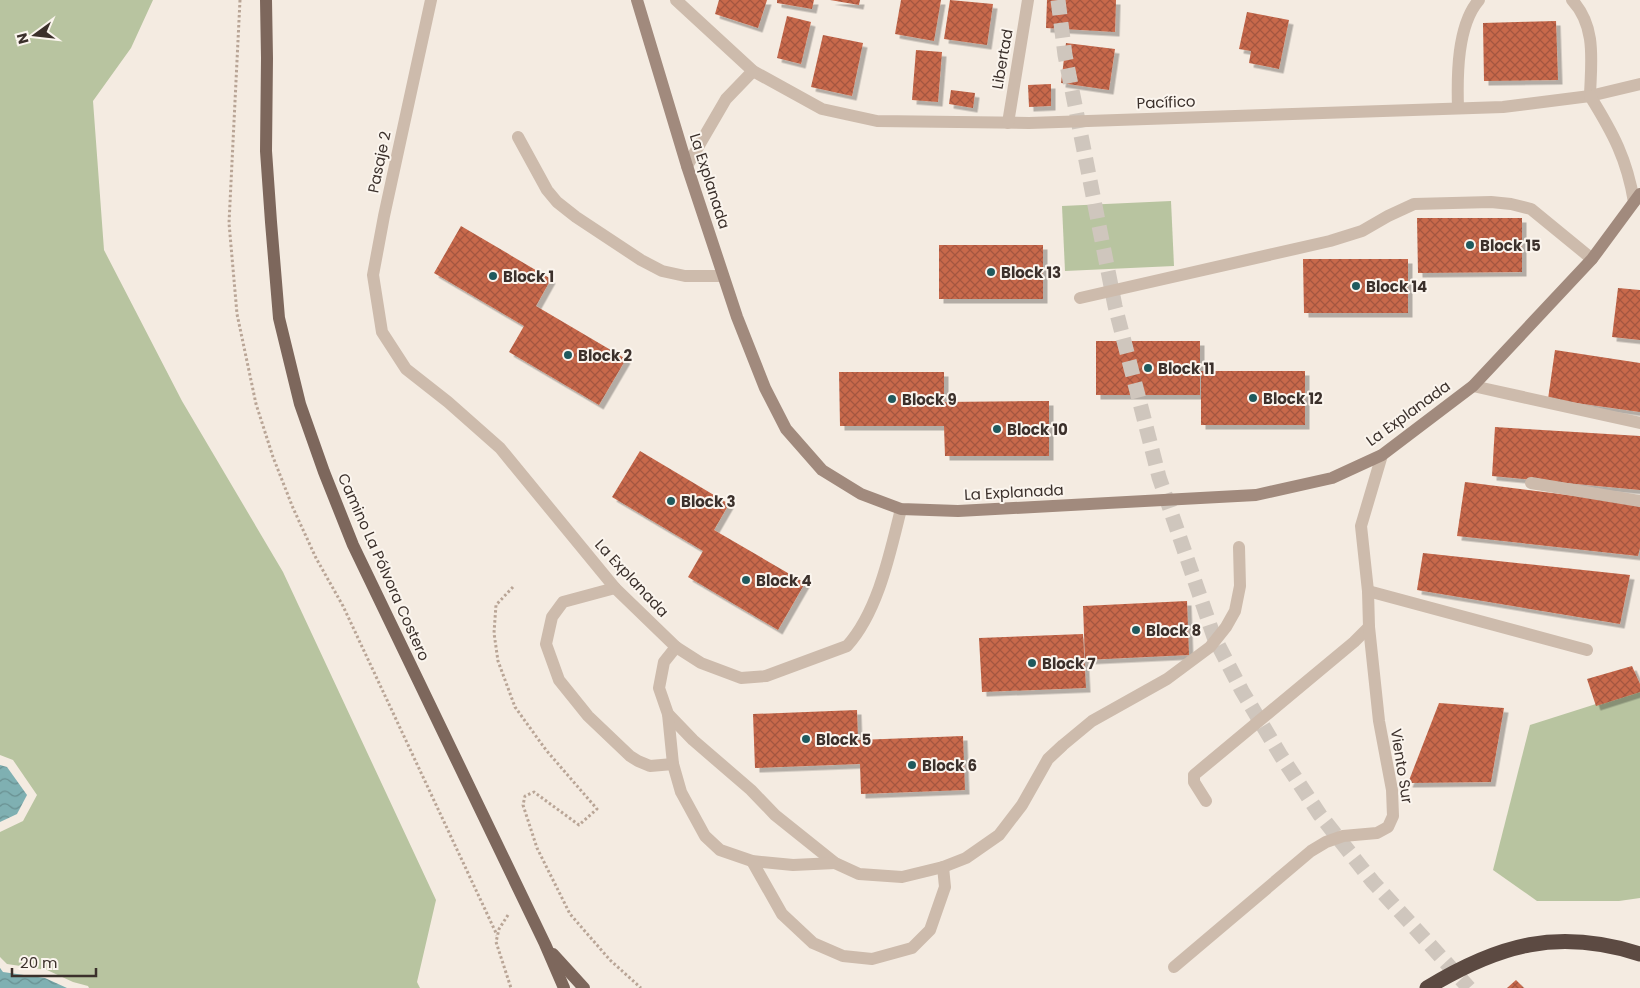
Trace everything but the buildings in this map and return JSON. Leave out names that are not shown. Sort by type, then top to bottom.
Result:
[{"type":"highway","points":[[1427,988],[1492,954],[1540,943],[1566,941],[1594,943],[1640,954]]},
{"type":"main road","name":"Camino La Pólvora Costero","points":[[266,0],[266,150],[279,318],[300,404],[353,545],[545,944],[564,988]]},
{"type":"main road","name":"Camino La Pólvora Costero","points":[[545,944],[584,988]]},
{"type":"street","name":"Pasaje 2","points":[[382,332],[373,275],[431,0]]},
{"type":"street","name":"La Explanada","points":[[637,0],[687,166],[737,317],[765,388],[786,430],[822,470],[861,494],[902,509],[958,511],[1256,494],[1332,478],[1382,455],[1473,386],[1592,260],[1637,198]]},
{"type":"street","name":"Pacífico","points":[[676,0],[752,71],[822,109],[877,122],[1008,123],[1503,107],[1590,96],[1640,84]]},
{"type":"street","name":"Libertad","points":[[1008,123],[1028,0]]},
{"type":"street","points":[[1458,108],[1460,58],[1465,28],[1473,7],[1479,0]]},
{"type":"street","points":[[1572,0],[1585,17],[1590,36],[1590,96],[1608,124],[1622,154],[1637,198]]},
{"type":"street","points":[[687,166],[726,99],[752,71]]},
{"type":"street","points":[[518,137],[547,190],[557,202],[576,217],[641,260],[662,271],[685,276],[723,276]]},
{"type":"street","points":[[1080,298],[1330,241],[1362,231],[1414,204],[1491,202],[1531,208],[1592,260]]},
{"type":"street","name":"La Explanada","points":[[382,332],[406,369],[448,402],[500,448],[615,588],[676,647],[701,663],[741,678],[766,676],[847,646],[856,636],[881,584],[902,509]]},
{"type":"street","points":[[1473,386],[1640,423]]},
{"type":"street","name":"Viento Sur","points":[[1174,967],[1311,851],[1326,842],[1343,836],[1377,833],[1388,827],[1393,816],[1392,790],[1379,721],[1361,526],[1382,455]]},
{"type":"street","points":[[1531,483],[1640,501]]},
{"type":"street","points":[[668,714],[693,740],[739,780],[775,815],[835,863],[860,874],[902,877],[943,867],[966,858],[999,835],[1022,805],[1048,759],[1092,721],[1168,679],[1210,647],[1226,628],[1235,611],[1240,586],[1240,547]]},
{"type":"street","points":[[615,588],[563,602],[552,617],[546,644],[559,680],[588,716],[638,761],[650,766],[673,764]]},
{"type":"street","points":[[1368,591],[1587,650]]},
{"type":"street","points":[[1206,801],[1194,782],[1194,775],[1354,642],[1369,627]]},
{"type":"street","points":[[676,647],[664,662],[659,688],[668,714],[673,764],[681,792],[705,836],[720,850],[752,861],[793,865],[835,863]]},
{"type":"street","points":[[752,861],[782,914],[814,943],[843,956],[872,959],[912,948],[930,930],[945,887],[943,867]]},
{"type":"path","points":[[513,587],[496,605],[494,633],[498,661],[514,707],[546,750],[597,809],[579,825],[534,792],[525,796],[523,805],[537,848],[570,914],[610,960],[641,988]]},
{"type":"path","points":[[511,988],[496,942],[499,929],[522,896]]},
{"type":"green space","points":[[0,0],[153,0],[131,48],[93,101],[104,250],[182,401],[283,572],[436,900],[417,982],[420,988],[89,988],[47,970],[7,964],[0,957],[0,832],[23,821],[37,795],[13,760],[0,755]]},
{"type":"green space","points":[[1171,201],[1174,266],[1065,271],[1062,206]]},
{"type":"green space","points":[[1640,690],[1640,898],[1619,901],[1537,901],[1493,870],[1530,725]]},
{"type":"water","points":[[0,765],[7,767],[27,795],[17,814],[0,822]]},
{"type":"water","points":[[0,968],[3,972],[45,978],[67,988],[0,988]]},
{"type":"tunnel","points":[[1058,0],[1065,55],[1115,306],[1159,477],[1214,637],[1242,691],[1281,756],[1320,815],[1373,882],[1469,988]]},
{"type":"place","name":"Block 15","points":[[1470,245]]},
{"type":"place","name":"Block 13","points":[[991,272]]},
{"type":"place","name":"Block 1","points":[[493,276]]},
{"type":"place","name":"Block 14","points":[[1356,286]]},
{"type":"place","name":"Block 2","points":[[568,355]]},
{"type":"place","name":"Block 11","points":[[1148,368]]},
{"type":"place","name":"Block 12","points":[[1253,398]]},
{"type":"place","name":"Block 9","points":[[892,399]]},
{"type":"place","name":"Block 10","points":[[997,429]]},
{"type":"place","name":"Block 3","points":[[671,501]]},
{"type":"place","name":"Block 4","points":[[746,580]]},
{"type":"place","name":"Block 8","points":[[1136,630]]},
{"type":"place","name":"Block 7","points":[[1032,663]]},
{"type":"place","name":"Block 5","points":[[806,739]]},
{"type":"place","name":"Block 6","points":[[912,765]]}]
